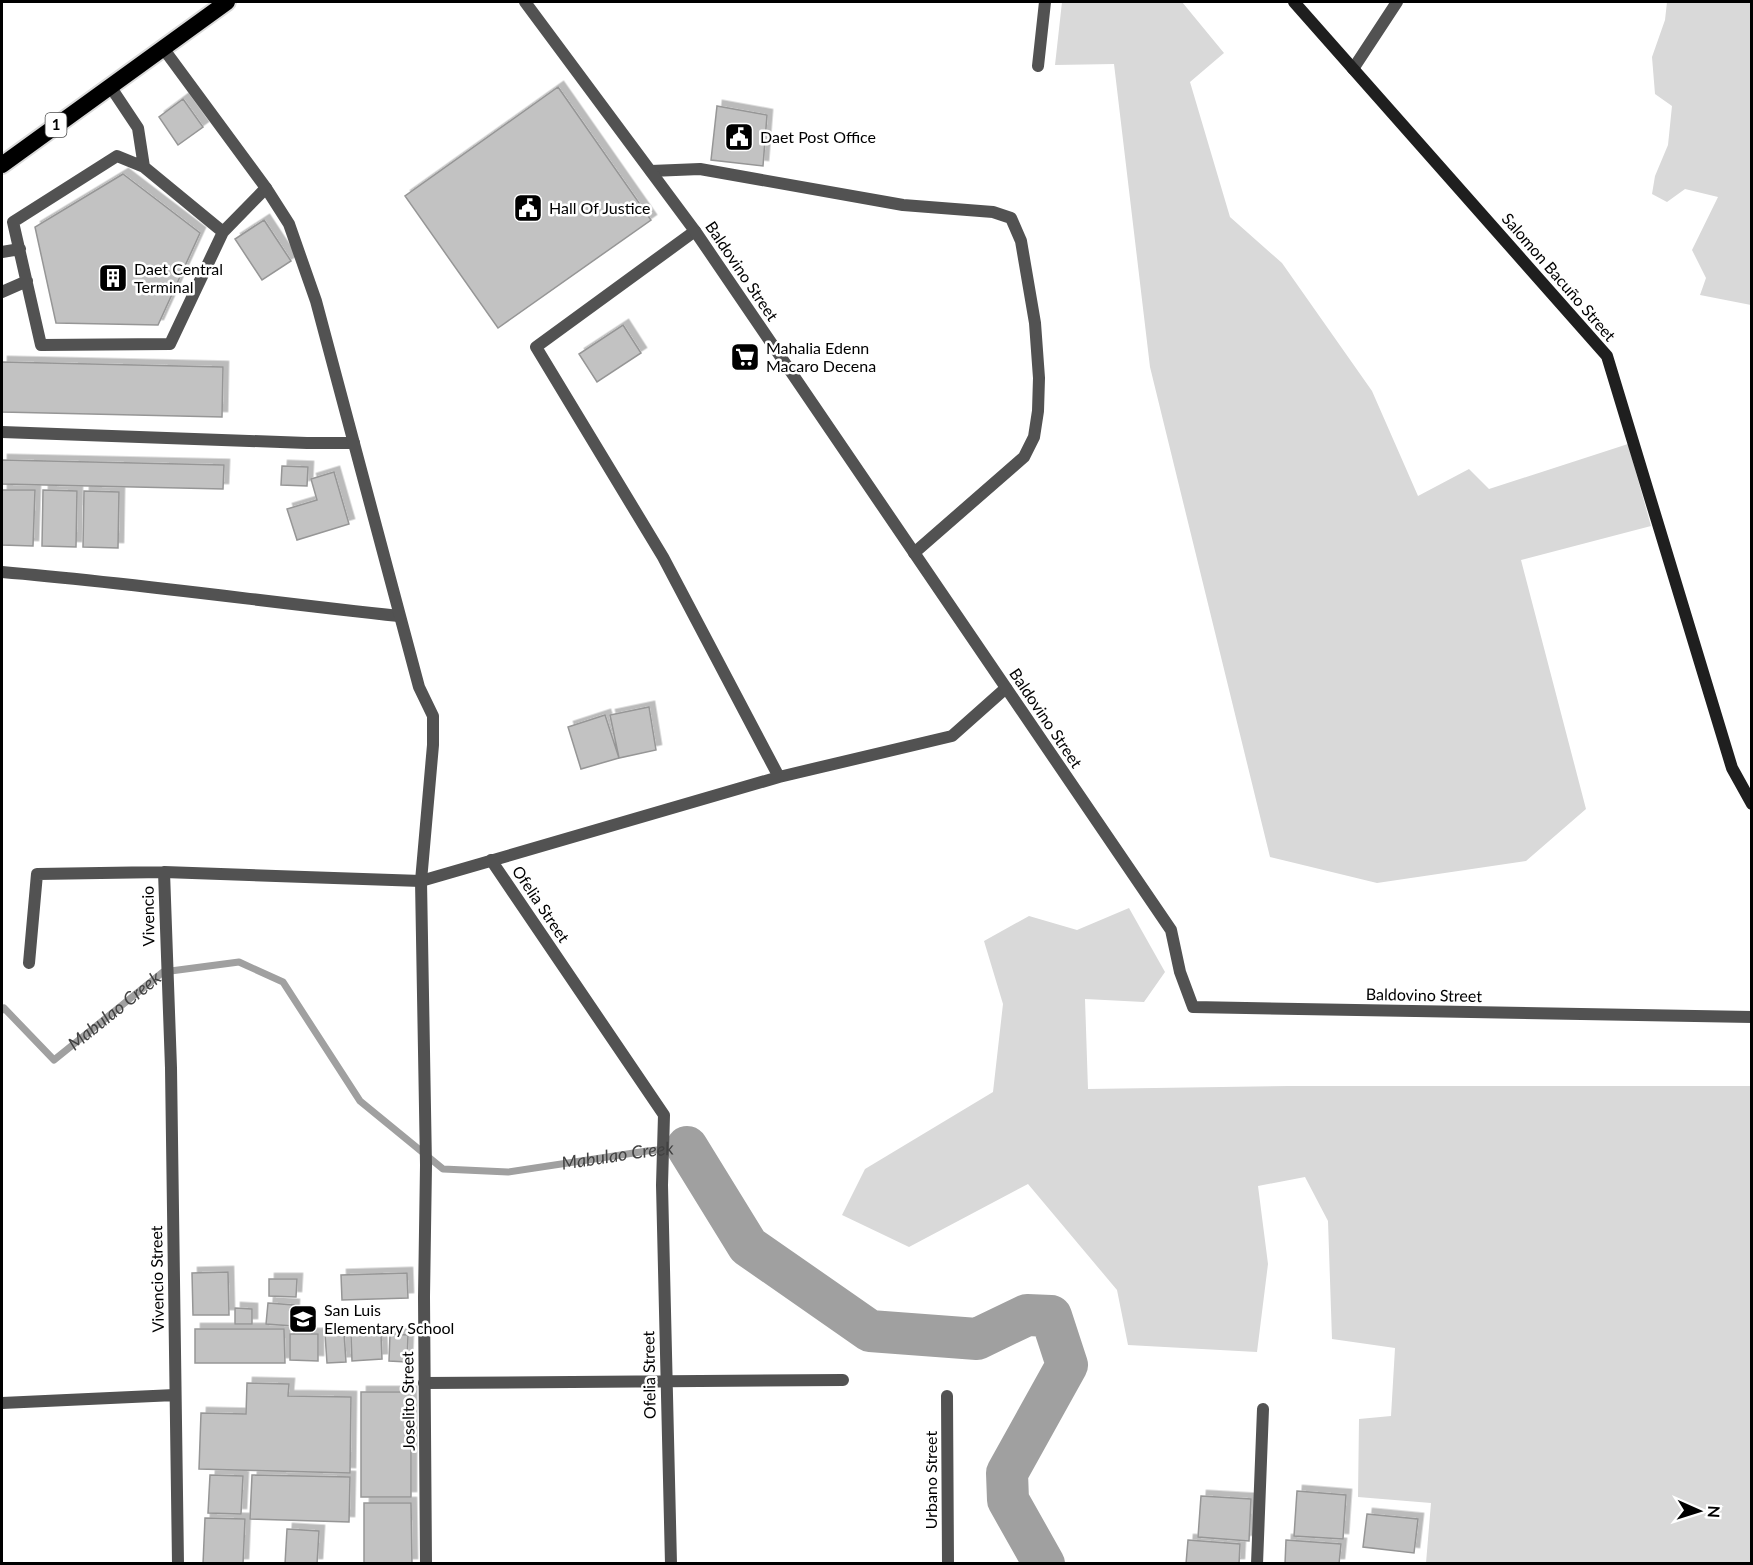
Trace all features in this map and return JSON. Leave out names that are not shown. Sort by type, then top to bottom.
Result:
[{"type":"highway","name":"1","points":[[2,165],[227,2]]},
{"type":"main road","name":"Salomon Bacuño Street","points":[[1294,2],[1607,356],[1728,757],[1742,789],[1752,804]]},
{"type":"street","name":"Baldovino Street","points":[[525,2],[695,231],[1171,930],[1180,972],[1193,1008],[1752,1017]]},
{"type":"street","points":[[1038,66],[1045,2]]},
{"type":"street","points":[[1353,69],[1397,2]]},
{"type":"street","points":[[163,48],[267,188],[289,224],[316,301],[419,687],[434,716],[434,745],[421,881]]},
{"type":"street","points":[[110,86],[138,128],[144,167]]},
{"type":"street","points":[[223,232],[144,167],[117,156],[13,222],[41,345],[170,344],[223,232],[267,188]]},
{"type":"street","points":[[651,171],[700,169],[903,205],[993,212],[1011,218],[1021,241],[1035,323],[1039,378],[1038,411],[1034,436],[1024,457],[914,553]]},
{"type":"street","points":[[695,231],[536,347],[663,557],[779,777]]},
{"type":"street","points":[[2,252],[20,249]]},
{"type":"street","points":[[2,292],[27,281]]},
{"type":"street","points":[[2,432],[354,443]]},
{"type":"street","points":[[2,572],[110,581],[239,599],[399,616]]},
{"type":"street","points":[[29,963],[38,874],[164,872],[421,881],[779,777],[952,736],[1006,688]]},
{"type":"street","name":"Ofelia Street","points":[[491,860],[664,1115],[662,1185],[671,1563]]},
{"type":"street","name":"Vivencio","points":[[164,872],[167,994]]},
{"type":"street","name":"Joselito Street","points":[[421,881],[426,1165],[424,1383],[426,1563]]},
{"type":"street","name":"Vivencio Street","points":[[167,994],[171,1068],[178,1563]]},
{"type":"street","points":[[424,1383],[843,1380]]},
{"type":"street","points":[[2,1403],[175,1395]]},
{"type":"street","name":"Urbano Street","points":[[947,1396],[948,1563]]},
{"type":"street","points":[[1257,1563],[1263,1409]]},
{"type":"shaded area","points":[[1062,2],[1182,2],[1224,53],[1190,82],[1230,217],[1282,263],[1372,391],[1418,496],[1469,469],[1489,489],[1628,444],[1651,526],[1521,560],[1586,809],[1526,861],[1377,883],[1270,857],[1150,367],[1114,64],[1055,65]]},
{"type":"shaded area","points":[[1667,2],[1751,2],[1751,305],[1700,295],[1706,278],[1692,250],[1718,197],[1685,189],[1667,202],[1652,194],[1655,176],[1668,145],[1672,106],[1655,94],[1652,57],[1665,20]]},
{"type":"shaded area","points":[[1129,908],[1165,972],[1144,1002],[1085,999],[1088,1089],[1289,1086],[1751,1086],[1751,1563],[1426,1563],[1431,1503],[1358,1497],[1359,1419],[1391,1416],[1395,1348],[1332,1339],[1328,1221],[1305,1177],[1258,1186],[1268,1264],[1257,1352],[1128,1345],[1117,1290],[1028,1184],[909,1247],[842,1215],[865,1169],[993,1092],[1003,1004],[984,941],[1029,916],[1077,930]]},
{"type":"building","name":"Hall Of Justice","points":[[558,87],[651,220],[498,328],[405,196]]},
{"type":"building","points":[[183,99],[203,127],[178,145],[159,117]]},
{"type":"building","name":"Daet Post Office","points":[[717,106],[767,115],[763,166],[711,160]]},
{"type":"building","name":"Daet Central Terminal","points":[[123,174],[200,233],[158,325],[56,323],[35,227]]},
{"type":"building","points":[[264,220],[291,261],[262,280],[235,239]]},
{"type":"building","points":[[623,325],[641,353],[597,382],[579,354]]},
{"type":"building","points":[[2,362],[223,367],[222,417],[2,412]]},
{"type":"building","points":[[2,460],[224,465],[223,489],[2,484]]},
{"type":"building","points":[[282,466],[308,467],[307,486],[281,485]]},
{"type":"building","points":[[334,472],[349,524],[297,540],[287,509],[317,500],[311,479]]},
{"type":"building","points":[[2,490],[35,490],[33,546],[2,545]]},
{"type":"building","points":[[43,490],[77,491],[76,547],[42,546]]},
{"type":"building","points":[[84,491],[119,492],[118,548],[83,547]]},
{"type":"building","points":[[649,707],[656,750],[619,758],[610,715]]},
{"type":"building","points":[[605,715],[619,758],[581,769],[568,727]]},
{"type":"building","points":[[228,1272],[229,1315],[193,1315],[192,1273]]},
{"type":"building","points":[[407,1273],[408,1298],[342,1300],[341,1275]]},
{"type":"building","points":[[269,1279],[297,1279],[296,1297],[269,1296]]},
{"type":"building","points":[[268,1303],[294,1305],[293,1326],[266,1324]]},
{"type":"building","points":[[235,1308],[252,1309],[252,1324],[235,1324]]},
{"type":"building","points":[[195,1329],[284,1329],[285,1363],[195,1363]]},
{"type":"building","points":[[344,1333],[346,1362],[327,1363],[325,1334]]},
{"type":"building","points":[[290,1334],[318,1334],[318,1361],[290,1360]]},
{"type":"building","points":[[381,1334],[382,1359],[352,1361],[351,1335]]},
{"type":"building","points":[[390,1334],[408,1335],[407,1362],[389,1361]]},
{"type":"building","points":[[247,1383],[289,1384],[288,1396],[351,1397],[350,1473],[199,1469],[201,1413],[246,1414]]},
{"type":"building","points":[[361,1392],[411,1392],[411,1497],[361,1497]]},
{"type":"building","points":[[210,1475],[243,1476],[241,1514],[208,1513]]},
{"type":"building","points":[[252,1475],[350,1477],[349,1522],[250,1519]]},
{"type":"building","points":[[1297,1491],[1346,1495],[1343,1539],[1294,1536]]},
{"type":"building","points":[[1201,1496],[1251,1499],[1249,1541],[1198,1537]]},
{"type":"building","points":[[364,1503],[411,1503],[412,1564],[364,1564]]},
{"type":"building","points":[[1367,1514],[1418,1519],[1414,1553],[1363,1547]]},
{"type":"building","points":[[205,1518],[245,1519],[243,1564],[203,1564]]},
{"type":"building","points":[[287,1529],[319,1531],[317,1564],[285,1564]]},
{"type":"building","points":[[1188,1540],[1240,1544],[1239,1564],[1186,1564]]},
{"type":"building","points":[[1286,1540],[1341,1544],[1339,1564],[1285,1564]]},
{"type":"waterway","name":"Mabulao Creek","points":[[2,1010],[4,1008],[54,1060],[163,972],[239,962],[283,982],[360,1101],[443,1169],[508,1172],[687,1147]]},
{"type":"waterway","name":"Mabulao Creek","points":[[687,1147],[748,1246],[870,1331],[977,1339],[1027,1315],[1051,1316],[1067,1365],[1007,1473],[1008,1500],[1044,1564]]},
{"type":"place","name":"Daet Post Office","points":[[739,137]]},
{"type":"place","name":"Hall Of Justice","points":[[528,208]]},
{"type":"place","name":"Daet Central Terminal","points":[[113,278]]},
{"type":"place","name":"Mahalia Edenn Macaro Decena","points":[[745,357]]},
{"type":"place","name":"San Luis Elementary School","points":[[303,1319]]}]
